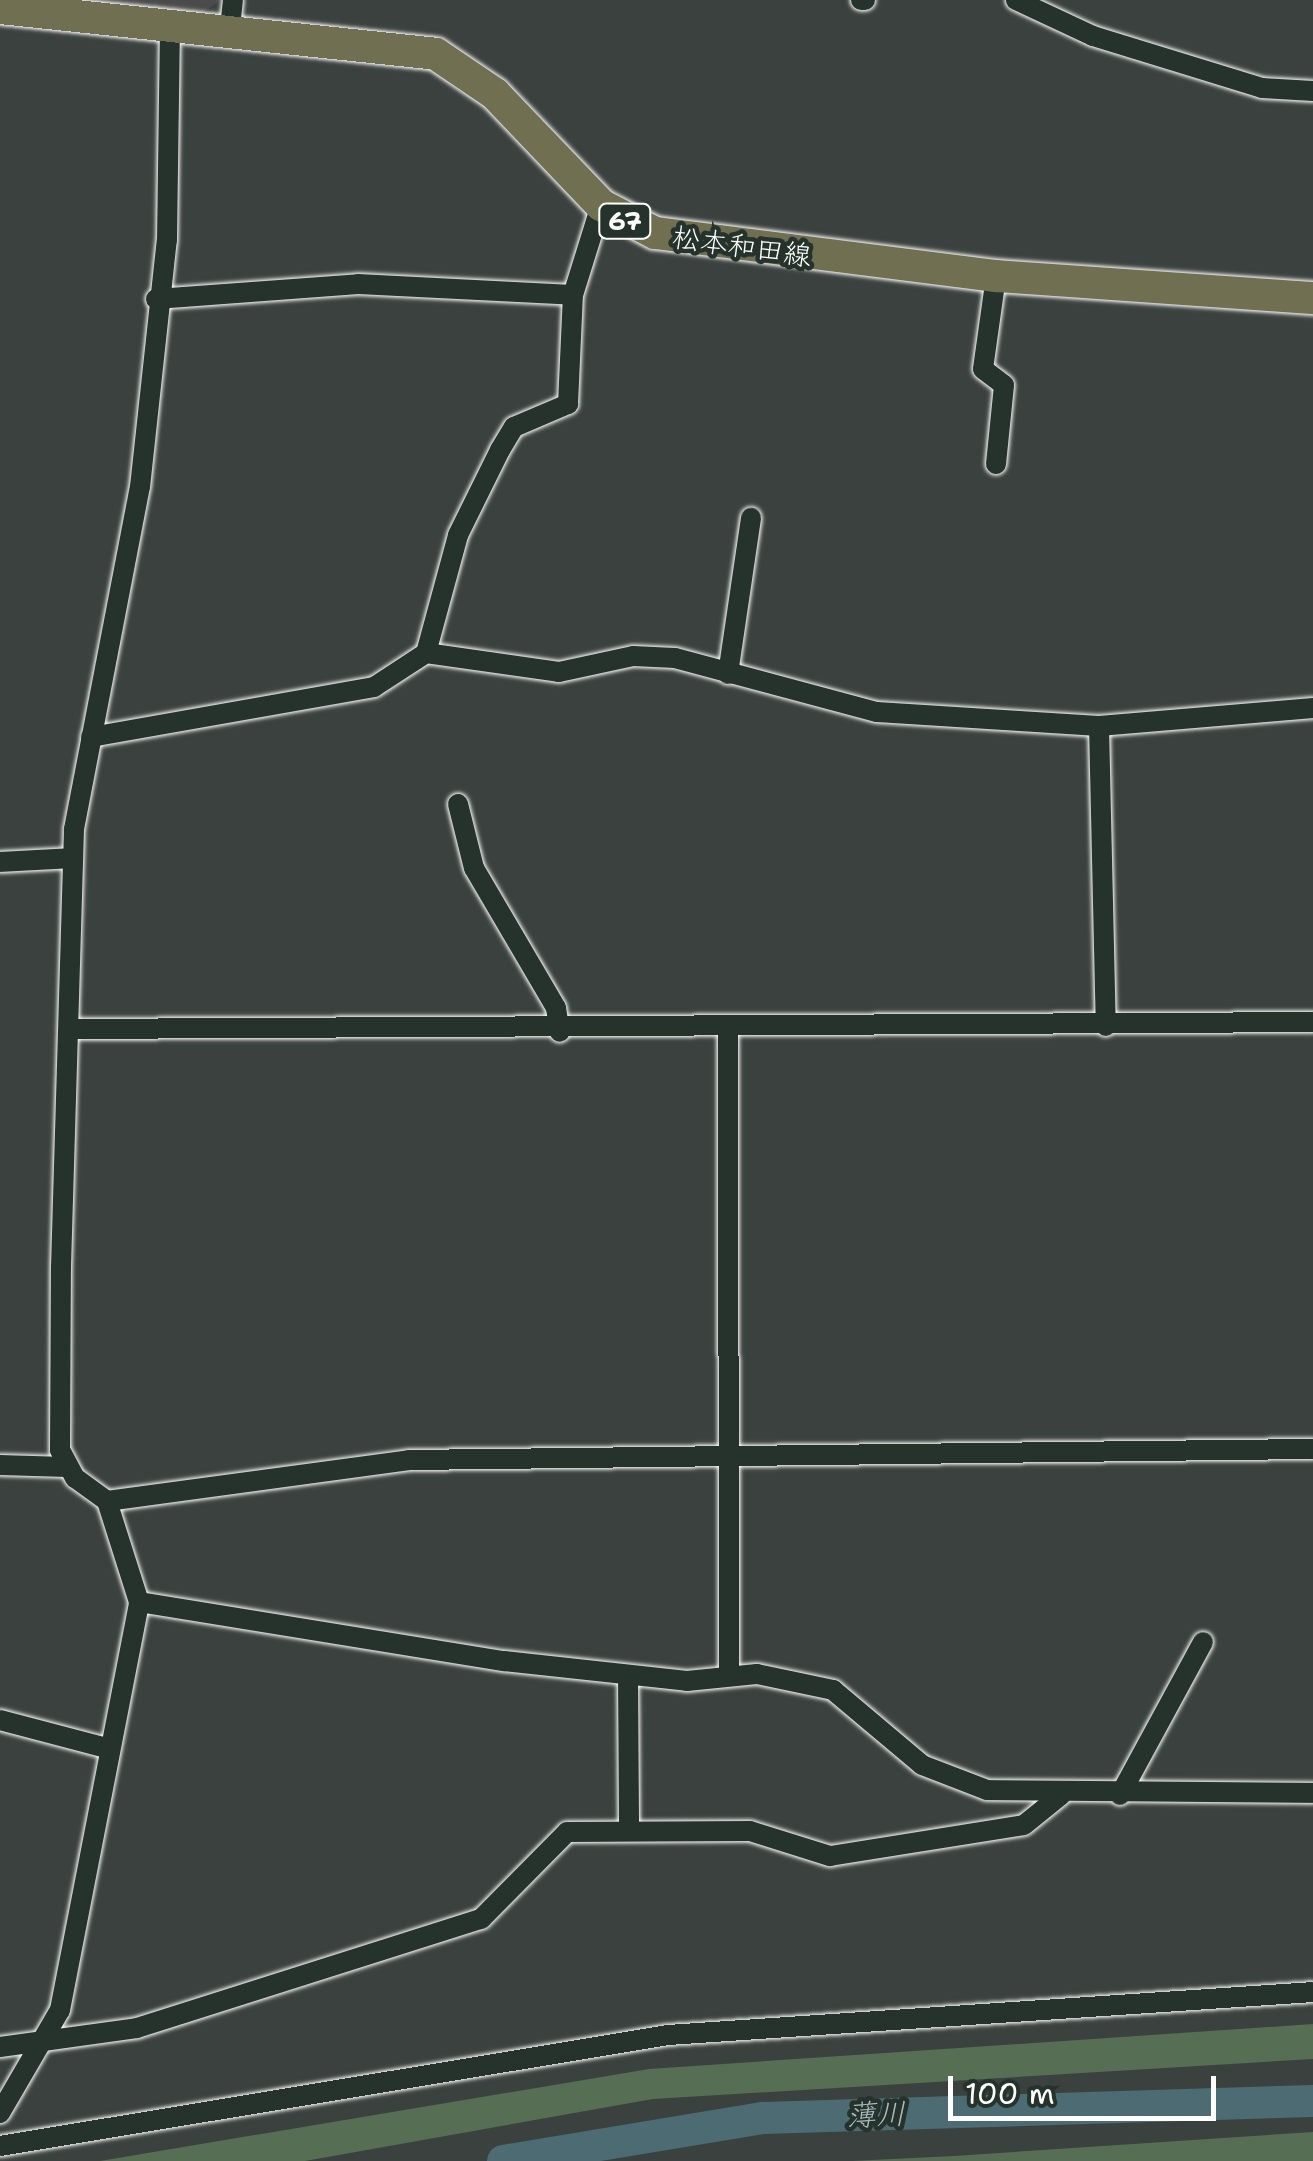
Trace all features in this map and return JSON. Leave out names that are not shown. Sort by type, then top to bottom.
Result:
[{"type":"main road","name":"松本和田線","points":[[0,8],[170,23],[232,14],[436,54],[495,94],[601,205],[655,234],[996,276],[1313,298]]},
{"type":"street","points":[[1016,0],[1040,5],[1093,36],[1262,88],[1313,91]]},
{"type":"street","points":[[66,1467],[73,858],[91,737],[140,487],[156,299],[167,240],[170,23]]},
{"type":"street","points":[[426,653],[458,535],[500,450],[514,428],[568,404],[573,295],[601,205]]},
{"type":"street","points":[[996,276],[983,369],[1004,385],[996,464]]},
{"type":"street","points":[[156,299],[358,284],[573,295]]},
{"type":"street","points":[[728,674],[751,518]]},
{"type":"street","points":[[91,737],[374,687],[426,653],[559,672],[633,656],[676,658],[877,712],[1099,726],[1313,708]]},
{"type":"street","points":[[1099,726],[1106,1026]]},
{"type":"street","points":[[458,804],[474,868],[548,993],[560,1032]]},
{"type":"street","points":[[0,862],[73,858]]},
{"type":"street","points":[[70,1029],[728,1032],[1313,1022]]},
{"type":"street","points":[[728,1032],[729,1674]]},
{"type":"street","points":[[107,1501],[409,1460],[1313,1448]]},
{"type":"street","points":[[0,1465],[66,1467],[107,1501],[139,1602],[107,1748],[66,1986],[41,2043],[0,2113]]},
{"type":"street","points":[[139,1602],[628,1675],[687,1682],[729,1674],[834,1690],[942,1775],[986,1790],[1120,1795],[1313,1793]]},
{"type":"street","points":[[1120,1795],[1203,1642]]},
{"type":"street","points":[[628,1675],[629,1832]]},
{"type":"street","points":[[0,1720],[107,1748]]},
{"type":"street","points":[[0,2047],[137,2028],[481,1919],[567,1832],[750,1832],[830,1856],[1024,1825],[1062,1794]]},
{"type":"street","points":[[0,2146],[668,2035],[1313,1992]]},
{"type":"shaded area","points":[[15,0],[221,0],[197,16]]},
{"type":"green space","points":[[1313,2024],[1313,2059],[653,2099],[305,2161],[100,2161],[649,2069]]},
{"type":"green space","points":[[1313,2132],[1313,2161],[852,2161],[954,2156]]},
{"type":"waterway","name":"薄川","points":[[503,2161],[763,2118],[1313,2101]]}]
